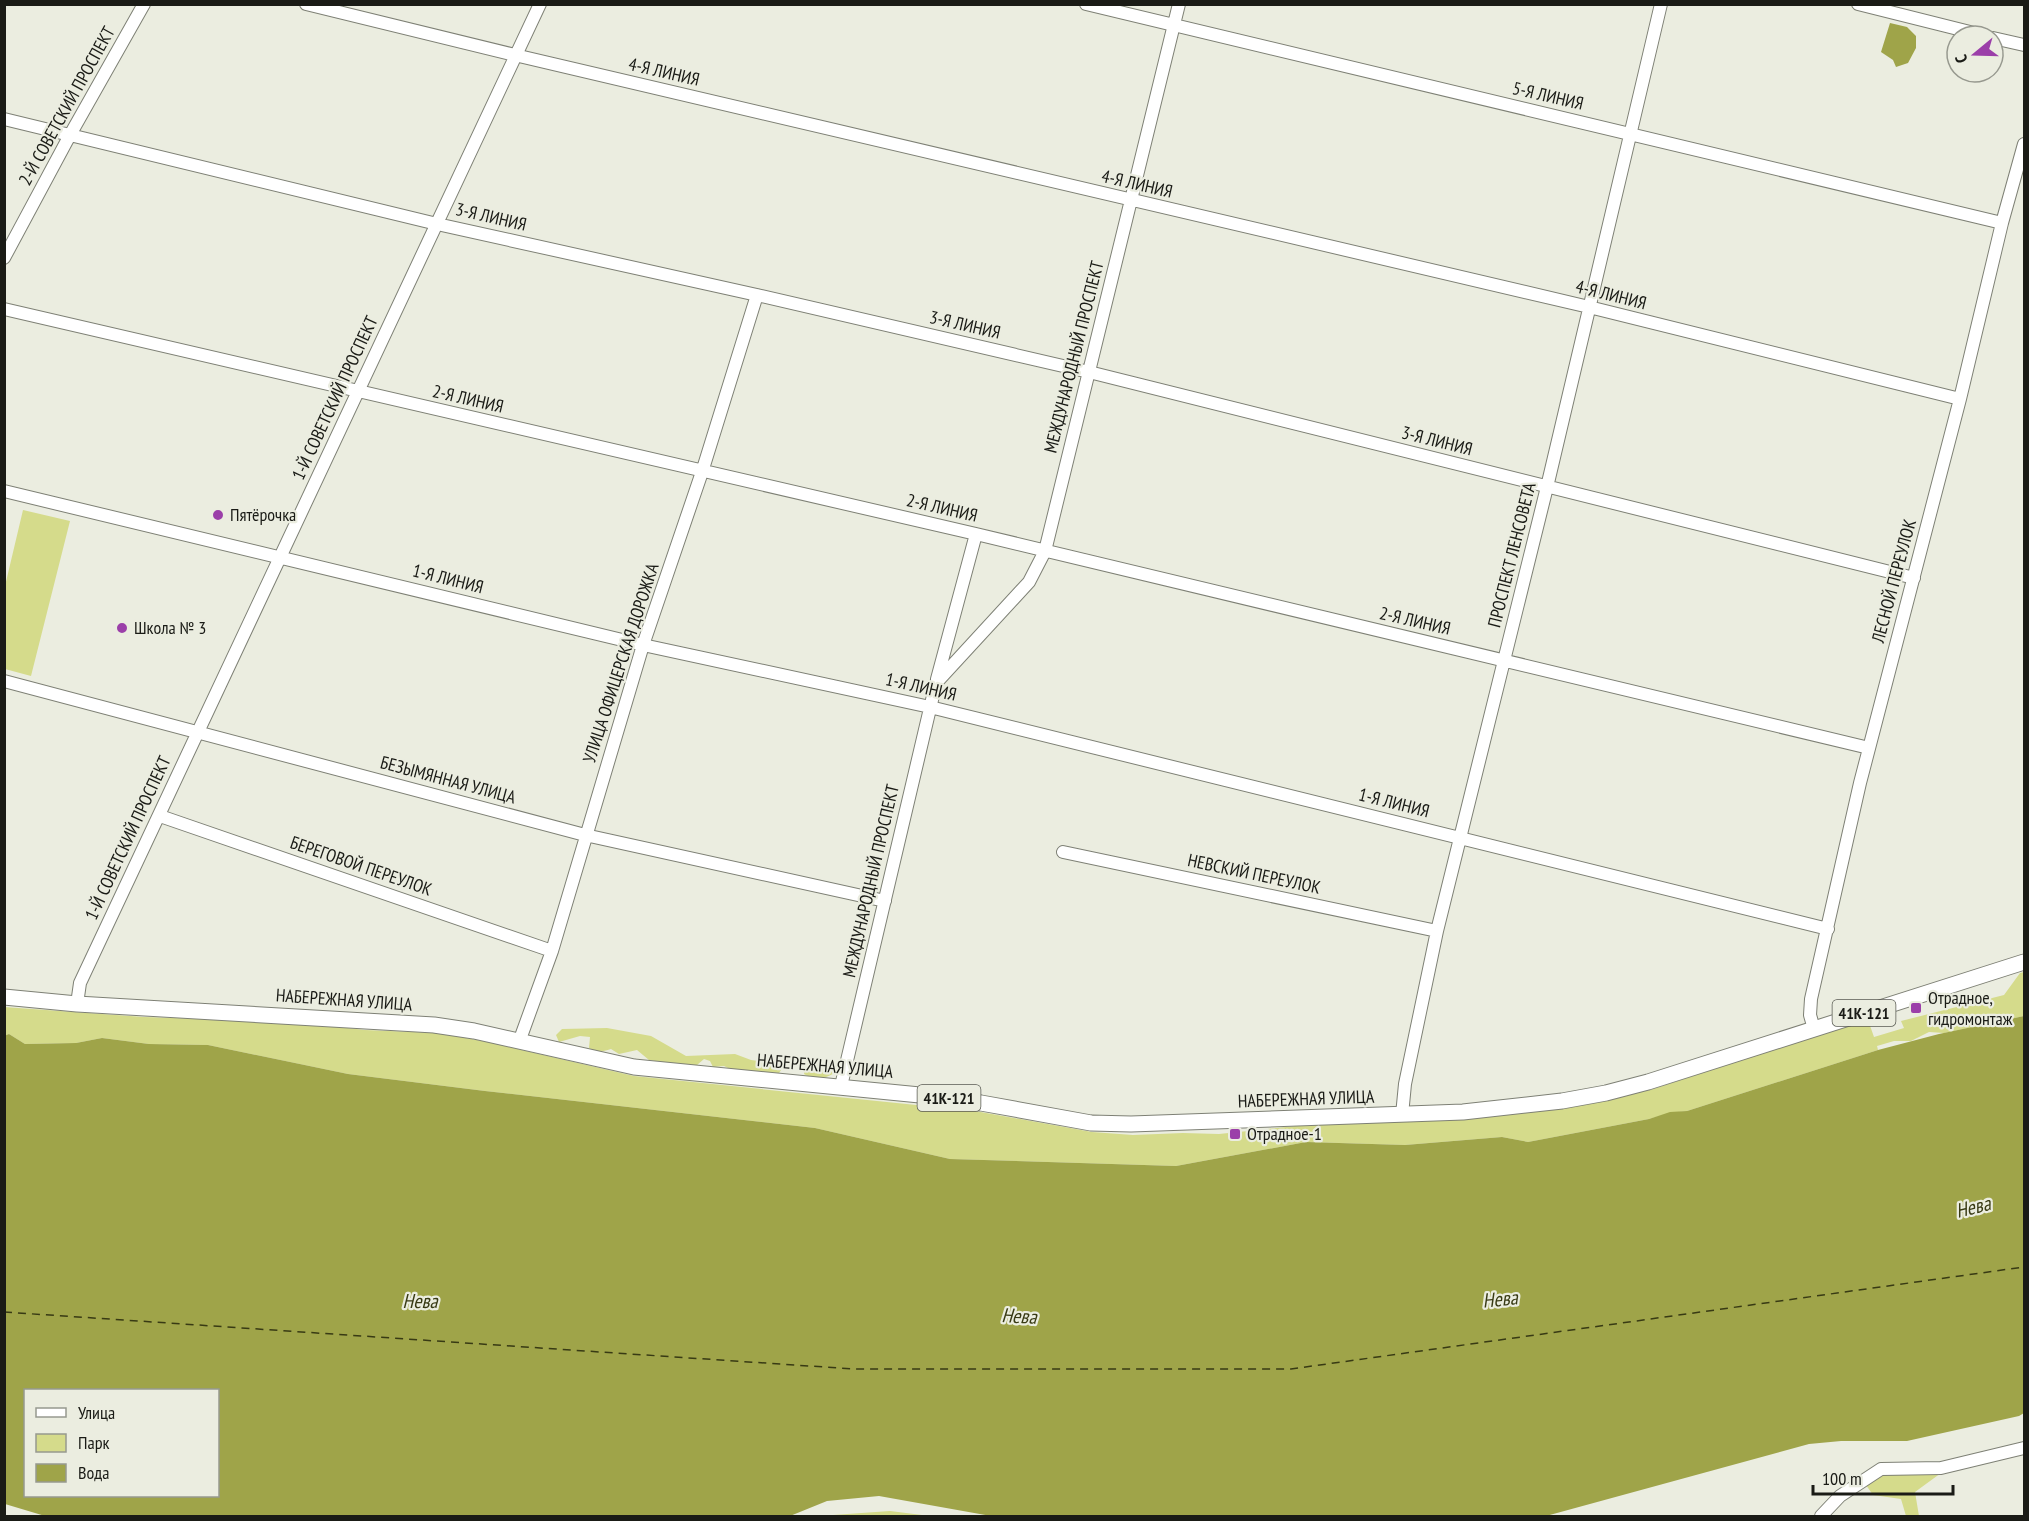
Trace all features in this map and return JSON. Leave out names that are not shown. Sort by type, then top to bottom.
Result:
[{"type":"main road","name":"41К-121","points":[[1814,1029],[2025,962]]},
{"type":"main road","name":"НАБЕРЕЖНАЯ УЛИЦА","points":[[4,997],[77,1004],[424,1024],[474,1031],[634,1066],[961,1100],[1091,1123],[1223,1121],[1463,1112],[1518,1107],[1606,1093],[1684,1072],[1814,1029]]},
{"type":"street","name":"2-Й СОВЕТСКИЙ ПРОСПЕКТ","points":[[4,258],[144,4]]},
{"type":"street","name":"4-Я ЛИНИЯ","points":[[306,4],[516,56],[1589,307],[1960,399]]},
{"type":"street","name":"1-Й СОВЕТСКИЙ ПРОСПЕКТ","points":[[77,1004],[80,984],[160,816],[197,731],[540,4]]},
{"type":"street","name":"5-Я ЛИНИЯ","points":[[1086,4],[2002,223]]},
{"type":"street","name":"МЕЖДУНАРОДНЫЙ ПРОСПЕКТ","points":[[936,683],[1029,582],[1045,551],[1179,4]]},
{"type":"street","name":"ПРОСПЕКТ ЛЕНСОВЕТА","points":[[1402,1114],[1405,1084],[1437,931],[1548,487],[1661,4]]},
{"type":"street","points":[[1858,4],[1945,26]]},
{"type":"street","points":[[2005,41],[2025,45]]},
{"type":"street","name":"3-Я ЛИНИЯ","points":[[4,119],[437,224],[1089,372],[1914,578]]},
{"type":"street","name":"ЛЕСНОЙ ПЕРЕУЛОК","points":[[1814,1029],[1810,1015],[1811,999],[1869,748],[1960,399],[2002,223],[2025,144]]},
{"type":"street","name":"УЛИЦА ОФИЦЕРСКАЯ ДОРОЖКА","points":[[519,1042],[552,951],[644,645],[702,472],[757,295]]},
{"type":"street","name":"2-Я ЛИНИЯ","points":[[4,309],[976,534],[1869,748]]},
{"type":"street","name":"1-Я ЛИНИЯ","points":[[4,491],[644,645],[930,707],[1828,929]]},
{"type":"street","name":"МЕЖДУНАРОДНЫЙ ПРОСПЕКТ","points":[[841,1086],[930,707],[976,534]]},
{"type":"street","name":"БЕЗЫМЯННАЯ УЛИЦА","points":[[4,681],[585,835],[885,901]]},
{"type":"street","name":"БЕРЕГОВОЙ ПЕРЕУЛОК","points":[[160,816],[552,951]]},
{"type":"street","name":"НЕВСКИЙ ПЕРЕУЛОК","points":[[1063,852],[1437,931]]},
{"type":"street","points":[[1821,1516],[1840,1496],[1881,1469],[1941,1468],[2025,1448]]},
{"type":"green space","points":[[23,510],[70,521],[31,676],[5,669],[5,586]]},
{"type":"green space","points":[[2024,972],[2024,1016],[1944,1033],[1929,1032],[1911,1041],[1894,1041],[1877,1046],[1878,1050],[1687,1111],[1528,1142],[1502,1137],[1405,1145],[1306,1142],[1176,1166],[950,1159],[815,1128],[348,1074],[208,1045],[149,1044],[102,1038],[76,1043],[25,1044],[9,1034],[5,1036],[4,1007],[144,1017],[295,1022],[365,1030],[438,1033],[488,1042],[634,1076],[975,1111],[1092,1132],[1133,1135],[1219,1134],[1314,1124],[1464,1119],[1564,1108],[1650,1090],[1860,1021],[1868,1020],[1874,1037],[1904,1028],[1901,1021],[2004,995],[2020,973]]},
{"type":"green space","points":[[607,1028],[651,1036],[686,1056],[735,1054],[751,1060],[779,1064],[781,1070],[779,1073],[732,1070],[724,1066],[713,1067],[710,1061],[704,1059],[697,1065],[686,1066],[649,1060],[637,1050],[619,1054],[611,1049],[597,1051],[589,1048],[590,1037],[580,1036],[559,1042],[556,1035],[562,1029]]},
{"type":"green space","points":[[806,1062],[831,1063],[837,1071],[825,1078],[813,1078],[804,1074]]},
{"type":"green space","points":[[1941,1473],[1915,1492],[1919,1516],[1906,1516],[1901,1499],[1873,1495],[1866,1485],[1885,1474]]},
{"type":"green space","points":[[890,1511],[930,1516],[833,1515]]},
{"type":"water","points":[[1890,23],[1907,27],[1916,36],[1916,48],[1908,63],[1896,67],[1893,60],[1881,52]]},
{"type":"water","name":"Нева","points":[[2024,1016],[2024,1413],[2019,1416],[1907,1441],[1841,1441],[1809,1444],[1546,1516],[991,1516],[879,1496],[827,1501],[790,1516],[45,1516],[5,1504],[4,1036],[9,1034],[25,1044],[76,1043],[102,1038],[149,1044],[208,1045],[348,1074],[815,1128],[950,1159],[1176,1166],[1306,1142],[1405,1145],[1502,1137],[1528,1142],[1649,1119],[1670,1112],[1687,1111],[1878,1050]]},
{"type":"ferry route","points":[[4,1312],[854,1369],[1291,1369],[2024,1267]]},
{"type":"place","name":"Пятёрочка","points":[[218,515]]},
{"type":"place","name":"Школа № 3","points":[[122,628]]},
{"type":"place","name":"Отрадное, гидромонтаж","points":[[1916,1008]]},
{"type":"place","name":"Отрадное-1","points":[[1235,1134]]}]
